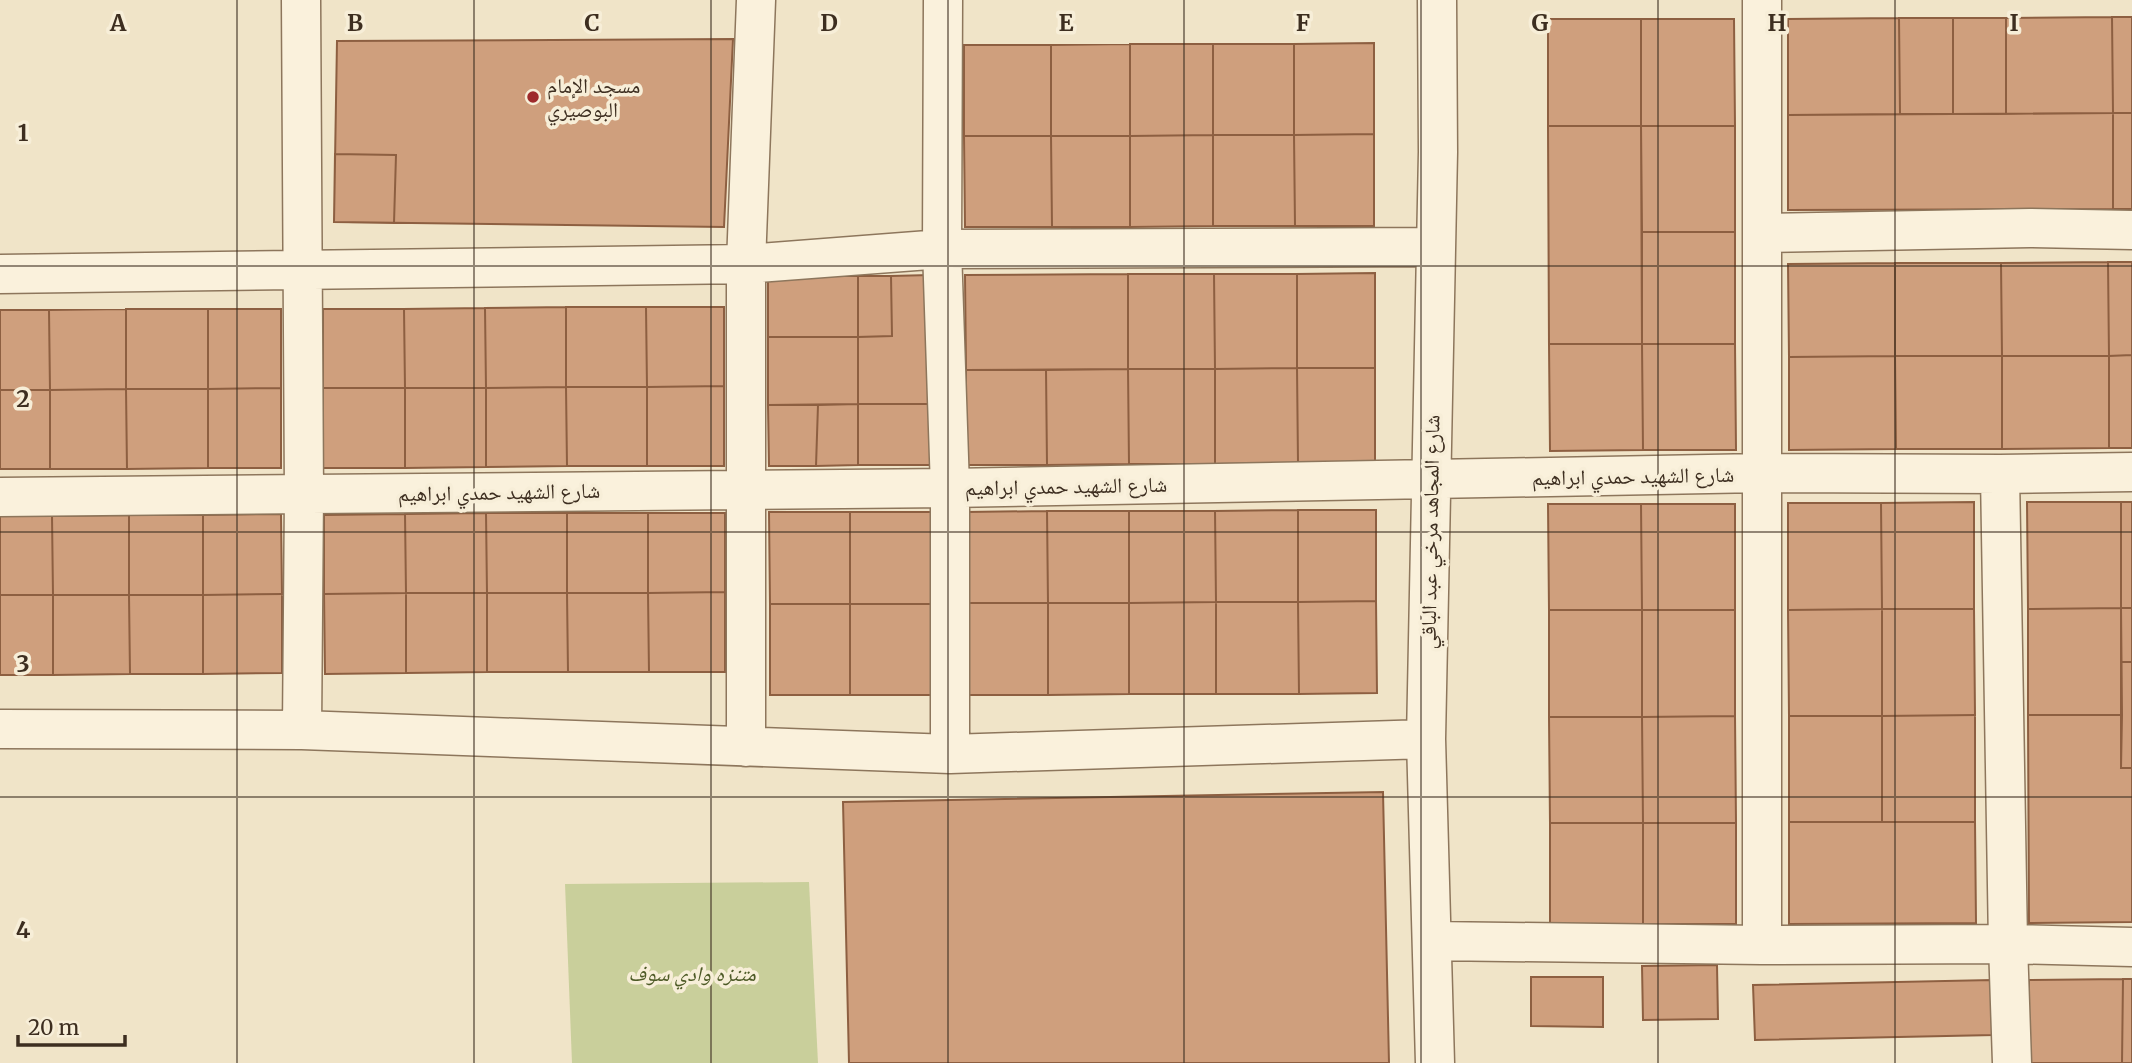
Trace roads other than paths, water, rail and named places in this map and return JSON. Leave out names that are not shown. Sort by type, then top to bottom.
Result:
[{"type":"street","points":[[301,0],[304,494],[302,730]]},
{"type":"street","points":[[746,747],[746,264],[756,0]]},
{"type":"street","points":[[943,0],[942,249],[950,488],[950,754]]},
{"type":"street","name":"شارع المجاهد مرخي عبد الباقي","points":[[1435,1063],[1426,739],[1438,152],[1437,0]]},
{"type":"street","points":[[1762,0],[1762,945]]},
{"type":"street","points":[[1762,233],[2030,228],[2132,230]]},
{"type":"street","points":[[0,274],[746,264],[942,249],[1435,247]]},
{"type":"street","name":"شارع الشهيد حمدي ابراهيم","points":[[0,497],[950,488],[1761,473],[2132,472]]},
{"type":"street","points":[[2000,474],[2012,1063]]},
{"type":"street","points":[[0,729],[302,730],[950,754],[1426,739]]},
{"type":"street","points":[[1432,942],[2008,944],[2132,947]]},
{"type":"place","name":"مسجد الإمام البوصيري","points":[[533,97]]},
{"type":"park label","name":"متنزه وادي سوف","points":[[692,973]]}]
